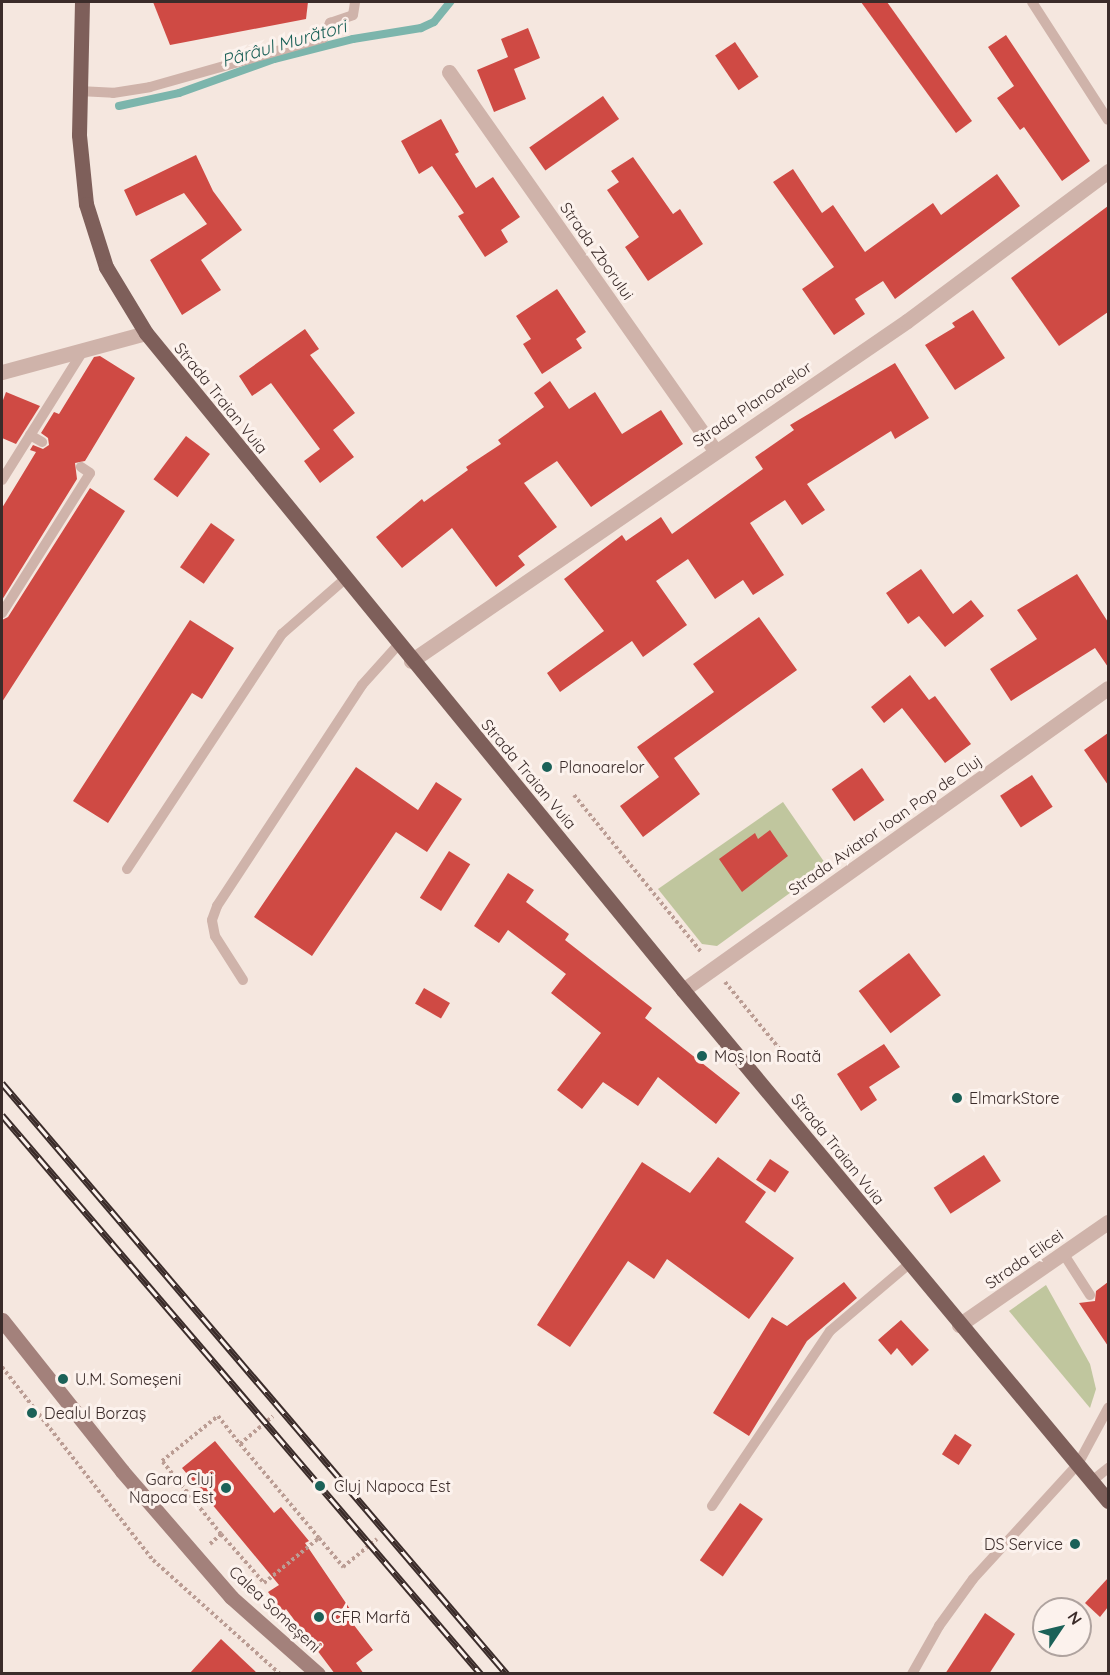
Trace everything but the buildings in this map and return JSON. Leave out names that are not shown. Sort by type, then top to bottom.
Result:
[{"type":"main road","name":"Strada Traian Vuia","points":[[82,2],[79,91],[86,204],[106,267],[146,333],[411,661],[959,1325],[1108,1501]]},
{"type":"main road","name":"Calea Someșeni","points":[[2,1320],[122,1471],[231,1597],[318,1674]]},
{"type":"street","name":"Strada Zborului","points":[[449,72],[716,450]]},
{"type":"street","name":"Strada Planoarelor","points":[[411,661],[907,321],[1108,171]]},
{"type":"street","points":[[2,372],[146,333]]},
{"type":"street","name":"Strada Aviator Ioan Pop de Cluj","points":[[683,990],[1108,688]]},
{"type":"street","name":"Strada Elicei","points":[[959,1325],[1107,1225]]},
{"type":"lane","points":[[79,91],[113,93],[150,87],[323,38],[330,22],[353,15],[355,2]]},
{"type":"lane","points":[[1032,2],[1108,120]]},
{"type":"lane","points":[[2,480],[83,351]]},
{"type":"lane","points":[[30,435],[42,442]]},
{"type":"lane","points":[[2,613],[90,473],[81,467]]},
{"type":"lane","points":[[127,869],[282,634],[345,579]]},
{"type":"lane","points":[[243,980],[215,936],[212,920],[217,906],[362,685],[398,645]]},
{"type":"lane","points":[[1063,1253],[1090,1295]]},
{"type":"lane","points":[[712,1506],[830,1331],[909,1264]]},
{"type":"lane","points":[[912,1674],[939,1626],[973,1579],[1078,1464],[1108,1408]]},
{"type":"lane","points":[[1092,1481],[1108,1468]]},
{"type":"path","points":[[574,795],[787,1058]]},
{"type":"path","points":[[2,1367],[153,1560],[280,1674]]},
{"type":"path","points":[[319,1538],[264,1583],[162,1461],[218,1416],[240,1444],[319,1538],[343,1567],[377,1539]]},
{"type":"path","points":[[240,1444],[273,1416]]},
{"type":"path","points":[[197,1555],[221,1534]]},
{"type":"green space","points":[[783,802],[827,866],[717,946],[702,944],[658,889]]},
{"type":"green space","points":[[1046,1285],[1090,1364],[1096,1389],[1090,1408],[1009,1311]]},
{"type":"waterway","name":"Pârâul Murători","points":[[119,106],[179,93],[274,59],[353,39],[421,28],[434,22],[450,2]]},
{"type":"railway","points":[[2,1083],[507,1674]]},
{"type":"railway","points":[[2,1115],[481,1674]]},
{"type":"place","name":"Planoarelor","points":[[547,767]]},
{"type":"place","name":"Moș Ion Roată","points":[[702,1056]]},
{"type":"place","name":"ElmarkStore","points":[[957,1098]]},
{"type":"place","name":"U.M. Someșeni","points":[[63,1379]]},
{"type":"place","name":"Dealul Borzaș","points":[[32,1413]]},
{"type":"place","name":"Cluj Napoca Est","points":[[320,1486]]},
{"type":"place","name":"Gara Cluj Napoca Est","points":[[226,1488]]},
{"type":"place","name":"DS Service","points":[[1075,1544]]},
{"type":"place","name":"CFR Marfă","points":[[319,1617]]}]
